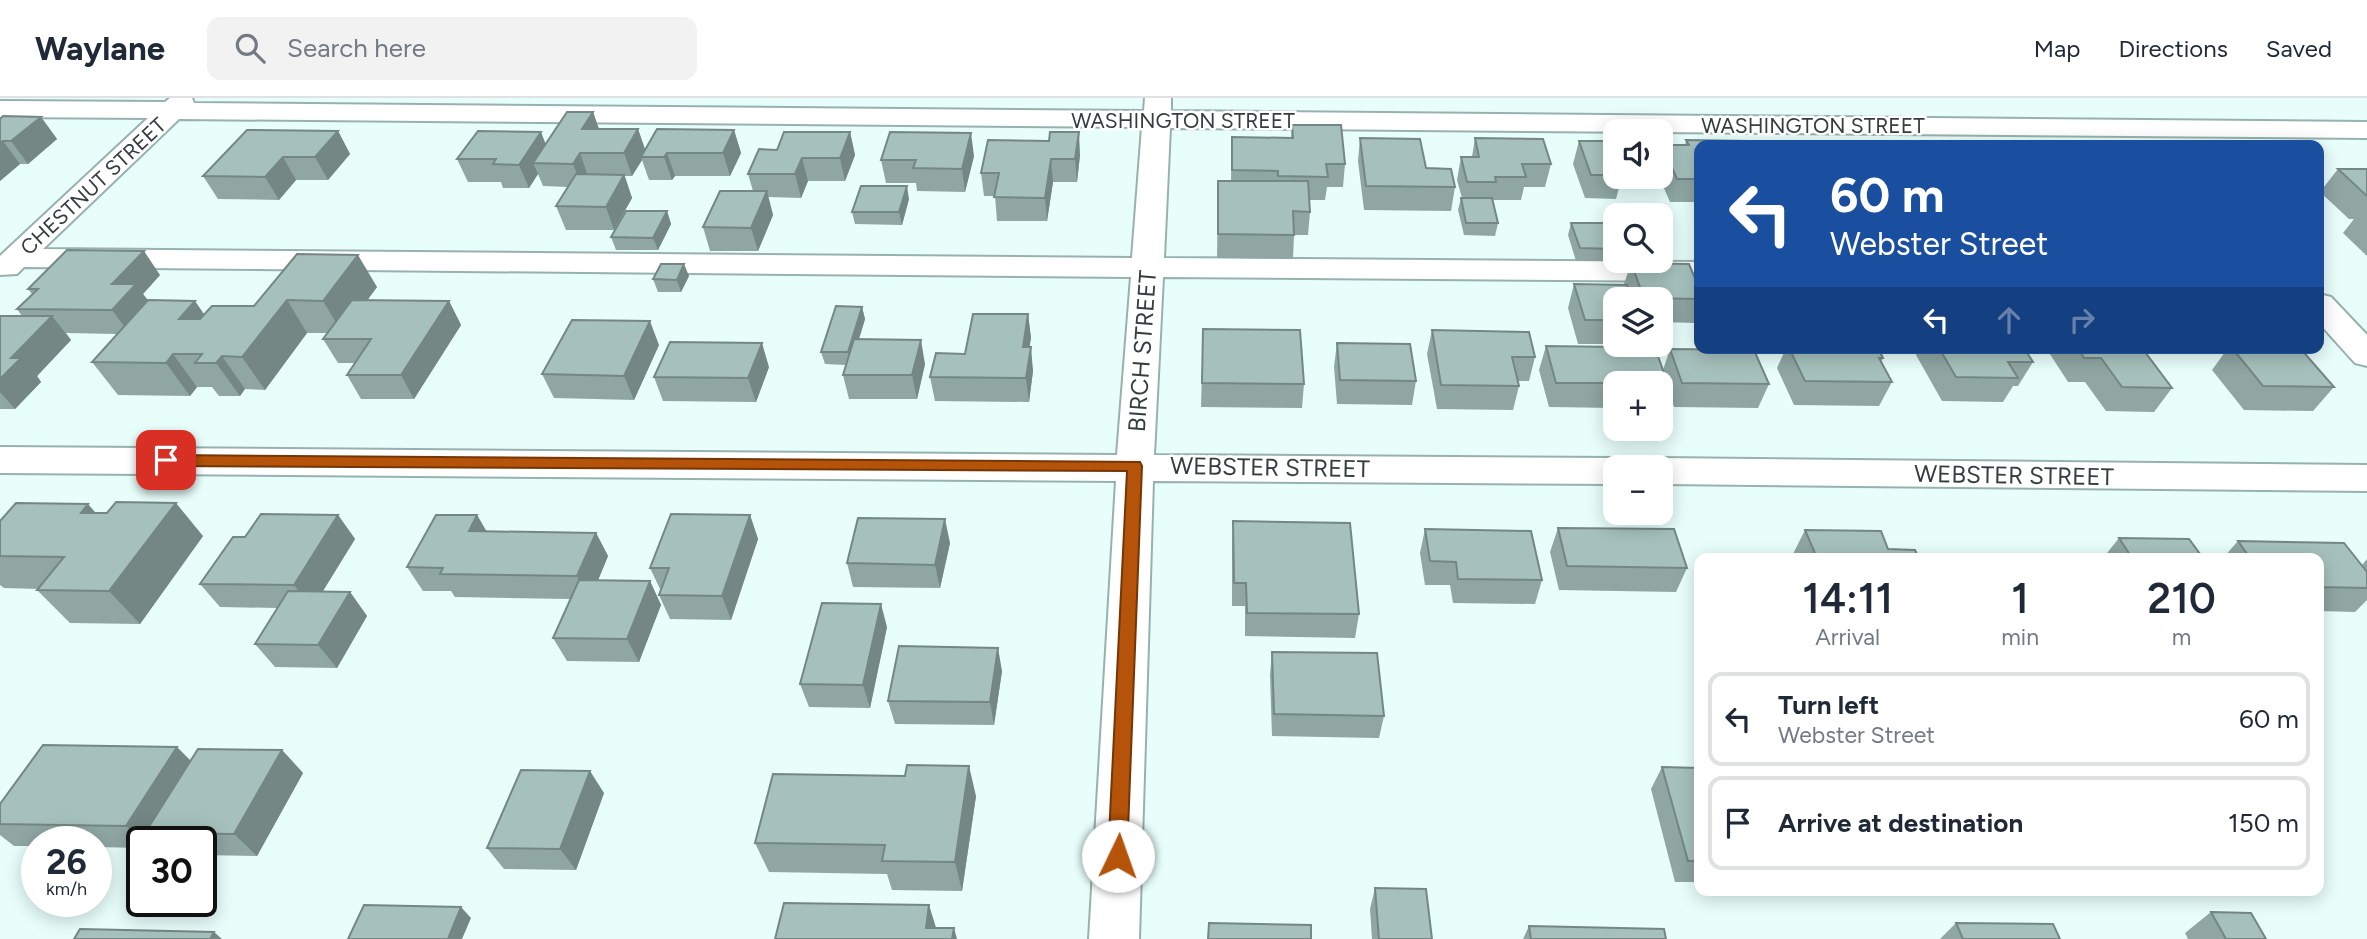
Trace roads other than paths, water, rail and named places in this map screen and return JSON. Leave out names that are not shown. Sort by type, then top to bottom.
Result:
[{"type":"street","points":[[2125,98],[2162,136]]},
{"type":"street","name":"WASHINGTON STREET","points":[[0,109],[178,105],[1157,109],[2162,136],[2367,130]]},
{"type":"street","name":"CHESTNUT STREET","points":[[8,266],[178,105]]},
{"type":"street","name":"BIRCH STREET","points":[[1114,939],[1135,466],[1157,109]]},
{"type":"street","points":[[8,266],[1694,272]]},
{"type":"street","points":[[2324,309],[2367,355]]},
{"type":"street","name":"WEBSTER STREET","points":[[0,460],[1603,471]]},
{"type":"street","name":"WEBSTER STREET","points":[[1673,471],[2367,478]]}]
